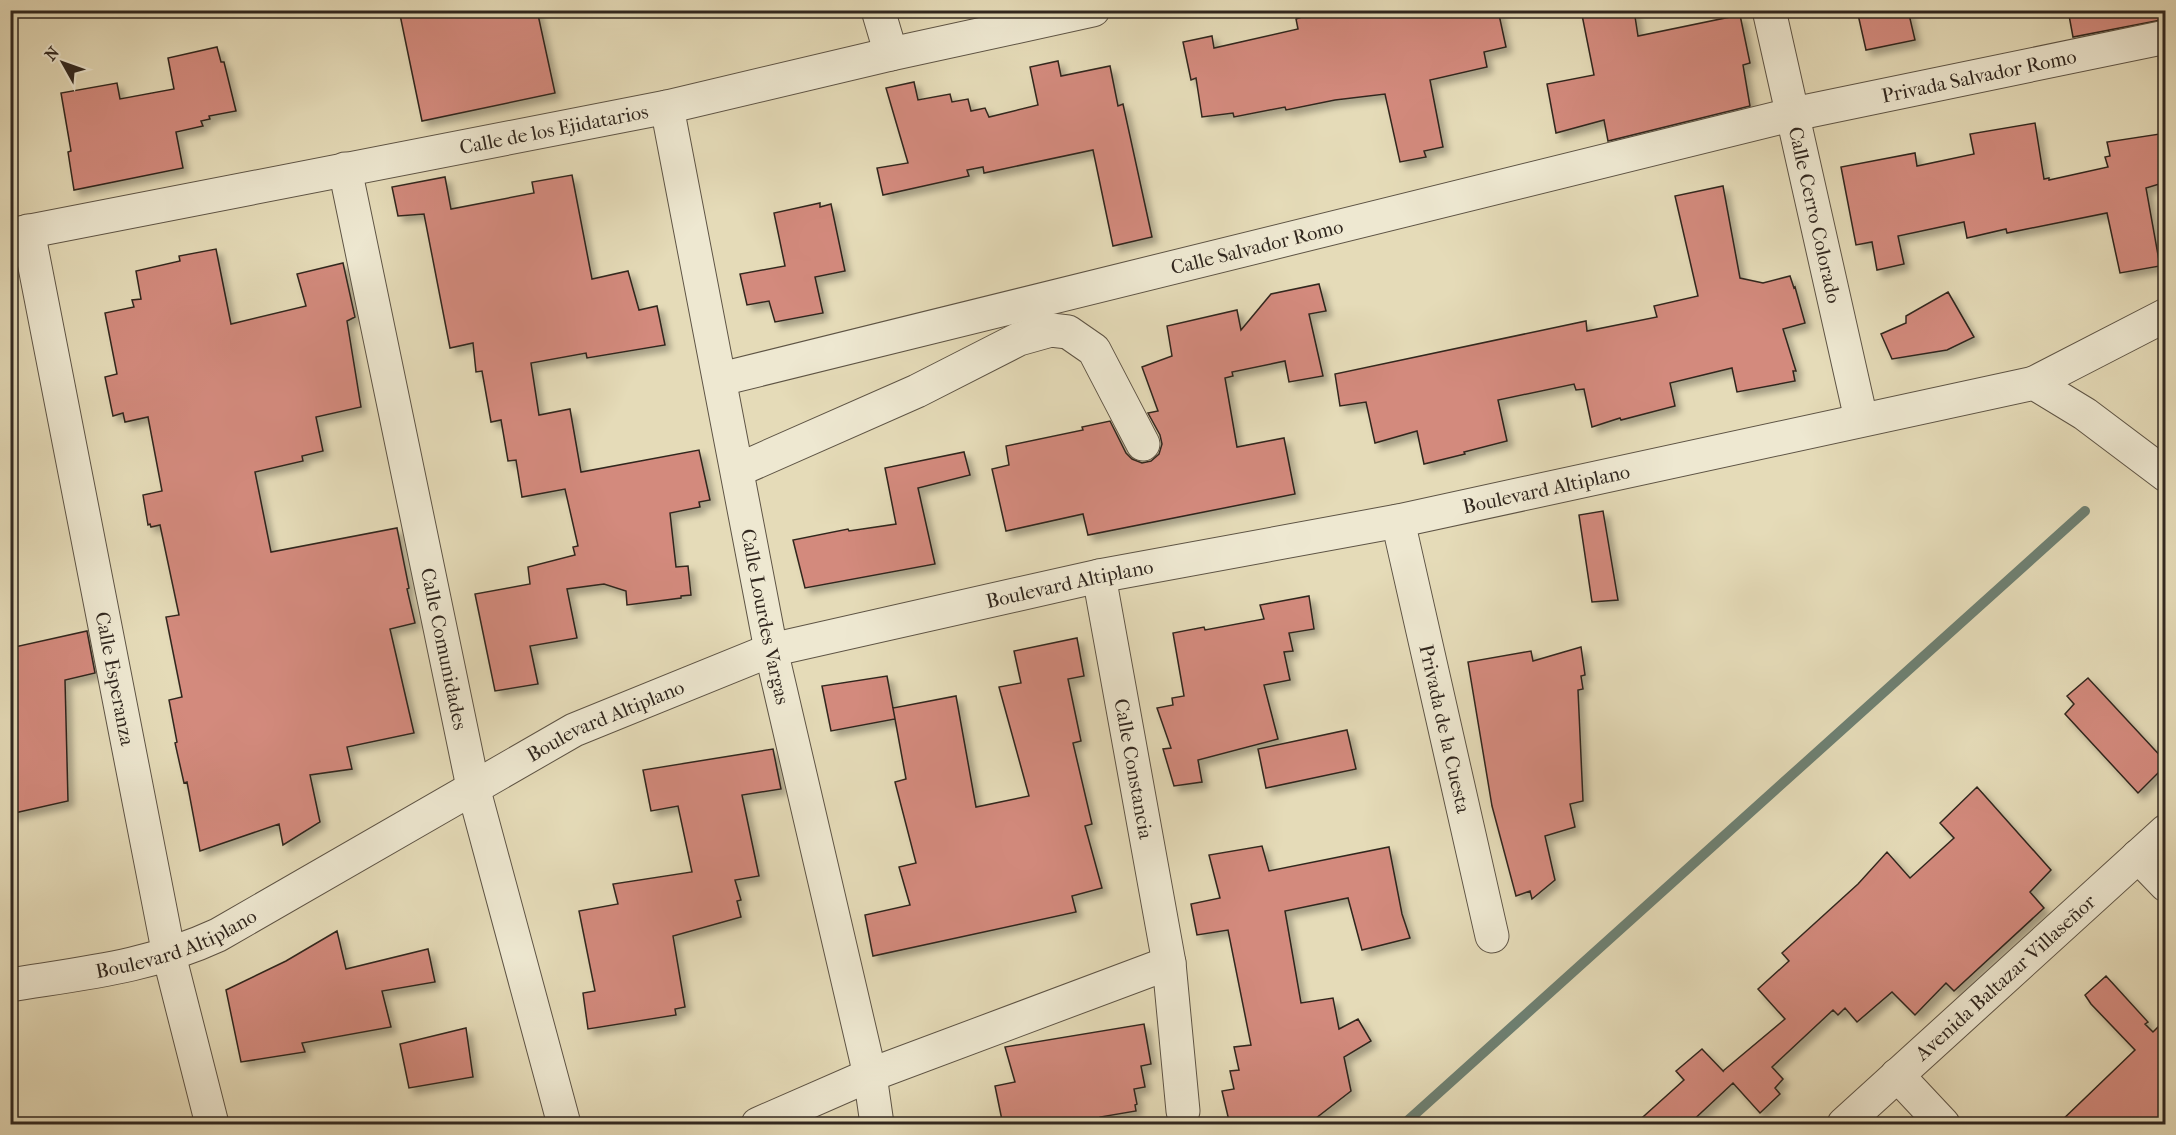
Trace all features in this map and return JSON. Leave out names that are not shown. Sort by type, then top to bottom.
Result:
[{"type":"street","points":[[878,10],[891,54]]},
{"type":"street","name":"Calle de los Ejidatarios","points":[[19,233],[668,107],[891,54],[1093,10]]},
{"type":"street","name":"Calle Cerro Colorado","points":[[1769,10],[1861,419]]},
{"type":"street","name":"Privada Salvador Romo","points":[[1794,114],[2166,37]]},
{"type":"street","name":"Calle Lourdes Vargas","points":[[668,107],[771,651],[870,1075],[877,1125]]},
{"type":"street","name":"Calle Salvador Romo","points":[[721,379],[1794,114]]},
{"type":"street","name":"Calle Comunidades","points":[[345,169],[473,787],[564,1125]]},
{"type":"street","name":"Calle Esperanza","points":[[19,233],[169,955],[212,1125]]},
{"type":"street","name":"Boulevard Altiplano","points":[[10,985],[130,966],[169,955],[218,935],[573,730],[771,651],[1099,576],[1398,522],[2034,383],[2166,315]]},
{"type":"street","points":[[738,471],[917,391],[1019,339],[1051,330],[1068,332],[1094,350],[1143,444]]},
{"type":"street","points":[[2034,383],[2085,414],[2166,475]]},
{"type":"street","name":"Privada de la Cuesta","points":[[1398,522],[1492,936]]},
{"type":"street","name":"Calle Constancia","points":[[1099,576],[1169,963],[1183,1112]]},
{"type":"street","name":"Avenida Baltazar Villaseñor","points":[[1844,1125],[1896,1075],[2166,831]]},
{"type":"street","points":[[2138,856],[2166,885]]},
{"type":"street","points":[[759,1125],[870,1075],[1169,963]]},
{"type":"street","points":[[1896,1075],[1943,1125]]},
{"type":"building","points":[[399,10],[537,10],[555,93],[422,121]]},
{"type":"building","points":[[1301,10],[1498,10],[1506,47],[1484,52],[1487,67],[1430,80],[1443,147],[1424,151],[1426,157],[1400,162],[1385,94],[1335,100],[1286,110],[1285,107],[1234,117],[1233,113],[1202,117],[1196,78],[1191,80],[1183,42],[1212,36],[1214,48],[1298,29],[1296,19],[1302,17]]},
{"type":"building","points":[[1581,10],[1634,10],[1638,36],[1740,15],[1750,63],[1743,65],[1750,106],[1608,141],[1604,120],[1556,133],[1547,84],[1594,75]]},
{"type":"building","points":[[1857,10],[1908,10],[1915,40],[1866,50]]},
{"type":"building","points":[[2068,10],[2166,10],[2166,19],[2073,37]]},
{"type":"building","points":[[217,47],[221,62],[224,62],[236,111],[209,116],[210,119],[201,121],[203,126],[176,132],[183,168],[74,190],[68,152],[71,151],[61,93],[117,83],[120,99],[174,89],[168,58]]},
{"type":"building","points":[[1058,61],[1061,76],[1110,66],[1118,106],[1123,104],[1152,237],[1113,246],[1093,150],[984,173],[983,167],[967,170],[969,176],[883,195],[877,168],[908,163],[886,88],[914,82],[918,100],[950,94],[952,102],[968,99],[971,111],[985,108],[989,117],[1038,105],[1030,67]]},
{"type":"building","points":[[2035,123],[2044,179],[2049,178],[2049,180],[2108,167],[2105,157],[2110,156],[2107,142],[2166,133],[2166,182],[2146,188],[2160,266],[2120,273],[2107,213],[2007,233],[2006,229],[1967,238],[1964,222],[1898,236],[1904,264],[1877,270],[1872,242],[1856,245],[1841,167],[1915,153],[1917,166],[1974,154],[1970,134]]},
{"type":"building","points":[[572,175],[592,279],[628,271],[639,310],[657,306],[665,345],[587,358],[586,353],[531,363],[539,415],[570,409],[581,472],[699,450],[710,500],[699,502],[700,507],[670,513],[676,567],[688,566],[691,595],[627,605],[626,591],[604,584],[567,589],[577,638],[530,646],[538,684],[495,691],[475,594],[530,584],[528,567],[575,555],[573,547],[578,546],[565,489],[522,497],[516,460],[508,461],[501,420],[491,422],[482,371],[476,372],[473,343],[450,348],[424,214],[398,216],[392,187],[445,177],[451,209],[534,193],[532,182]]},
{"type":"building","points":[[1723,186],[1740,278],[1763,283],[1790,276],[1795,287],[1805,323],[1783,329],[1796,371],[1793,371],[1795,381],[1737,392],[1732,368],[1670,383],[1675,406],[1621,420],[1620,418],[1592,427],[1584,389],[1576,390],[1574,384],[1498,400],[1507,441],[1424,464],[1417,431],[1375,443],[1366,402],[1340,406],[1335,374],[1586,321],[1587,331],[1657,317],[1654,306],[1698,296],[1675,196]]},
{"type":"building","points":[[820,203],[820,207],[831,204],[845,271],[815,277],[823,313],[775,322],[769,301],[747,305],[740,274],[785,266],[774,213]]},
{"type":"building","points":[[216,249],[231,324],[306,306],[297,274],[343,263],[355,317],[347,321],[361,407],[316,417],[323,451],[302,456],[303,461],[255,472],[271,552],[397,528],[415,623],[390,629],[414,733],[347,747],[352,769],[310,775],[320,822],[283,845],[279,824],[200,851],[187,782],[184,783],[175,743],[177,742],[169,700],[182,697],[166,617],[179,615],[160,525],[151,527],[150,524],[148,525],[143,495],[162,491],[148,417],[125,422],[123,413],[113,416],[105,377],[117,374],[105,313],[134,307],[132,300],[141,299],[136,271],[180,261],[179,256]]},
{"type":"building","points":[[1319,284],[1326,311],[1309,314],[1323,376],[1289,382],[1285,361],[1232,372],[1233,376],[1225,378],[1237,447],[1284,438],[1295,494],[1088,535],[1083,514],[1006,531],[992,469],[1009,465],[1006,446],[1083,430],[1082,427],[1110,421],[1126,453],[1132,459],[1142,463],[1151,461],[1159,454],[1162,444],[1160,435],[1148,413],[1158,411],[1142,367],[1172,356],[1167,326],[1237,310],[1241,330],[1271,294]]},
{"type":"building","points":[[1948,292],[1974,337],[1947,350],[1892,359],[1881,334],[1906,323],[1906,316]]},
{"type":"building","points":[[964,452],[970,475],[918,488],[935,564],[805,588],[793,540],[848,529],[849,531],[896,524],[885,468]]},
{"type":"building","points":[[1603,511],[1618,600],[1592,602],[1579,515]]},
{"type":"building","points":[[1309,596],[1314,629],[1289,633],[1293,651],[1284,652],[1290,680],[1264,685],[1278,739],[1198,760],[1202,782],[1174,786],[1163,749],[1171,748],[1157,708],[1173,705],[1172,698],[1184,696],[1173,633],[1204,627],[1205,630],[1264,619],[1260,605]]},
{"type":"building","points":[[87,631],[95,673],[65,680],[68,801],[10,814],[10,648]]},
{"type":"building","points":[[1077,638],[1084,676],[1068,679],[1081,741],[1073,743],[1092,824],[1085,826],[1102,888],[1072,896],[1076,912],[873,956],[865,915],[910,905],[899,867],[916,863],[895,782],[906,779],[893,708],[956,696],[976,807],[1029,796],[999,687],[1021,683],[1014,651]]},
{"type":"building","points":[[1581,647],[1585,675],[1581,676],[1583,689],[1578,690],[1583,801],[1570,804],[1575,827],[1545,836],[1555,880],[1532,899],[1530,891],[1516,896],[1492,806],[1468,662],[1531,651],[1533,661]]},
{"type":"building","points":[[887,676],[895,719],[831,731],[822,686]]},
{"type":"building","points":[[2088,678],[2166,762],[2166,765],[2138,793],[2065,714],[2074,704],[2067,696]]},
{"type":"building","points":[[1347,730],[1356,769],[1266,788],[1258,749]]},
{"type":"building","points":[[773,749],[781,789],[742,795],[759,876],[735,880],[741,900],[737,901],[741,917],[673,936],[685,1007],[675,1009],[676,1015],[588,1029],[583,993],[595,991],[579,911],[618,904],[613,884],[692,872],[678,806],[651,811],[643,770]]},
{"type":"building","points":[[1977,787],[2051,870],[2030,892],[2044,908],[1954,991],[1946,983],[1915,1015],[1892,992],[1857,1022],[1845,1008],[1838,1015],[1833,1010],[1772,1067],[1783,1079],[1775,1088],[1780,1094],[1760,1113],[1733,1083],[1688,1125],[1634,1125],[1684,1080],[1676,1071],[1702,1049],[1723,1071],[1785,1019],[1758,989],[1789,961],[1782,953],[1858,884],[1887,852],[1910,878],[1954,838],[1940,823]]},
{"type":"building","points":[[1262,846],[1269,871],[1389,847],[1402,914],[1410,938],[1362,950],[1348,898],[1285,911],[1301,1003],[1333,998],[1339,1029],[1358,1019],[1371,1041],[1344,1057],[1351,1091],[1307,1125],[1230,1125],[1222,1091],[1234,1089],[1230,1071],[1239,1070],[1234,1047],[1251,1045],[1228,930],[1197,935],[1191,904],[1220,898],[1209,855]]},
{"type":"building","points":[[337,931],[346,969],[428,949],[435,982],[382,991],[391,1027],[302,1043],[305,1052],[241,1062],[226,990],[286,961]]},
{"type":"building","points":[[2106,976],[2148,1022],[2145,1024],[2153,1032],[2166,1019],[2166,1116],[2156,1125],[2057,1125],[2135,1050],[2085,995]]},
{"type":"building","points":[[1144,1024],[1151,1064],[1141,1066],[1145,1087],[1134,1089],[1136,1111],[1100,1117],[1101,1125],[1003,1125],[995,1086],[1015,1082],[1005,1047]]},
{"type":"building","points":[[466,1028],[473,1077],[409,1088],[400,1044]]},
{"type":"waterway","points":[[1404,1124],[2085,511]]}]
